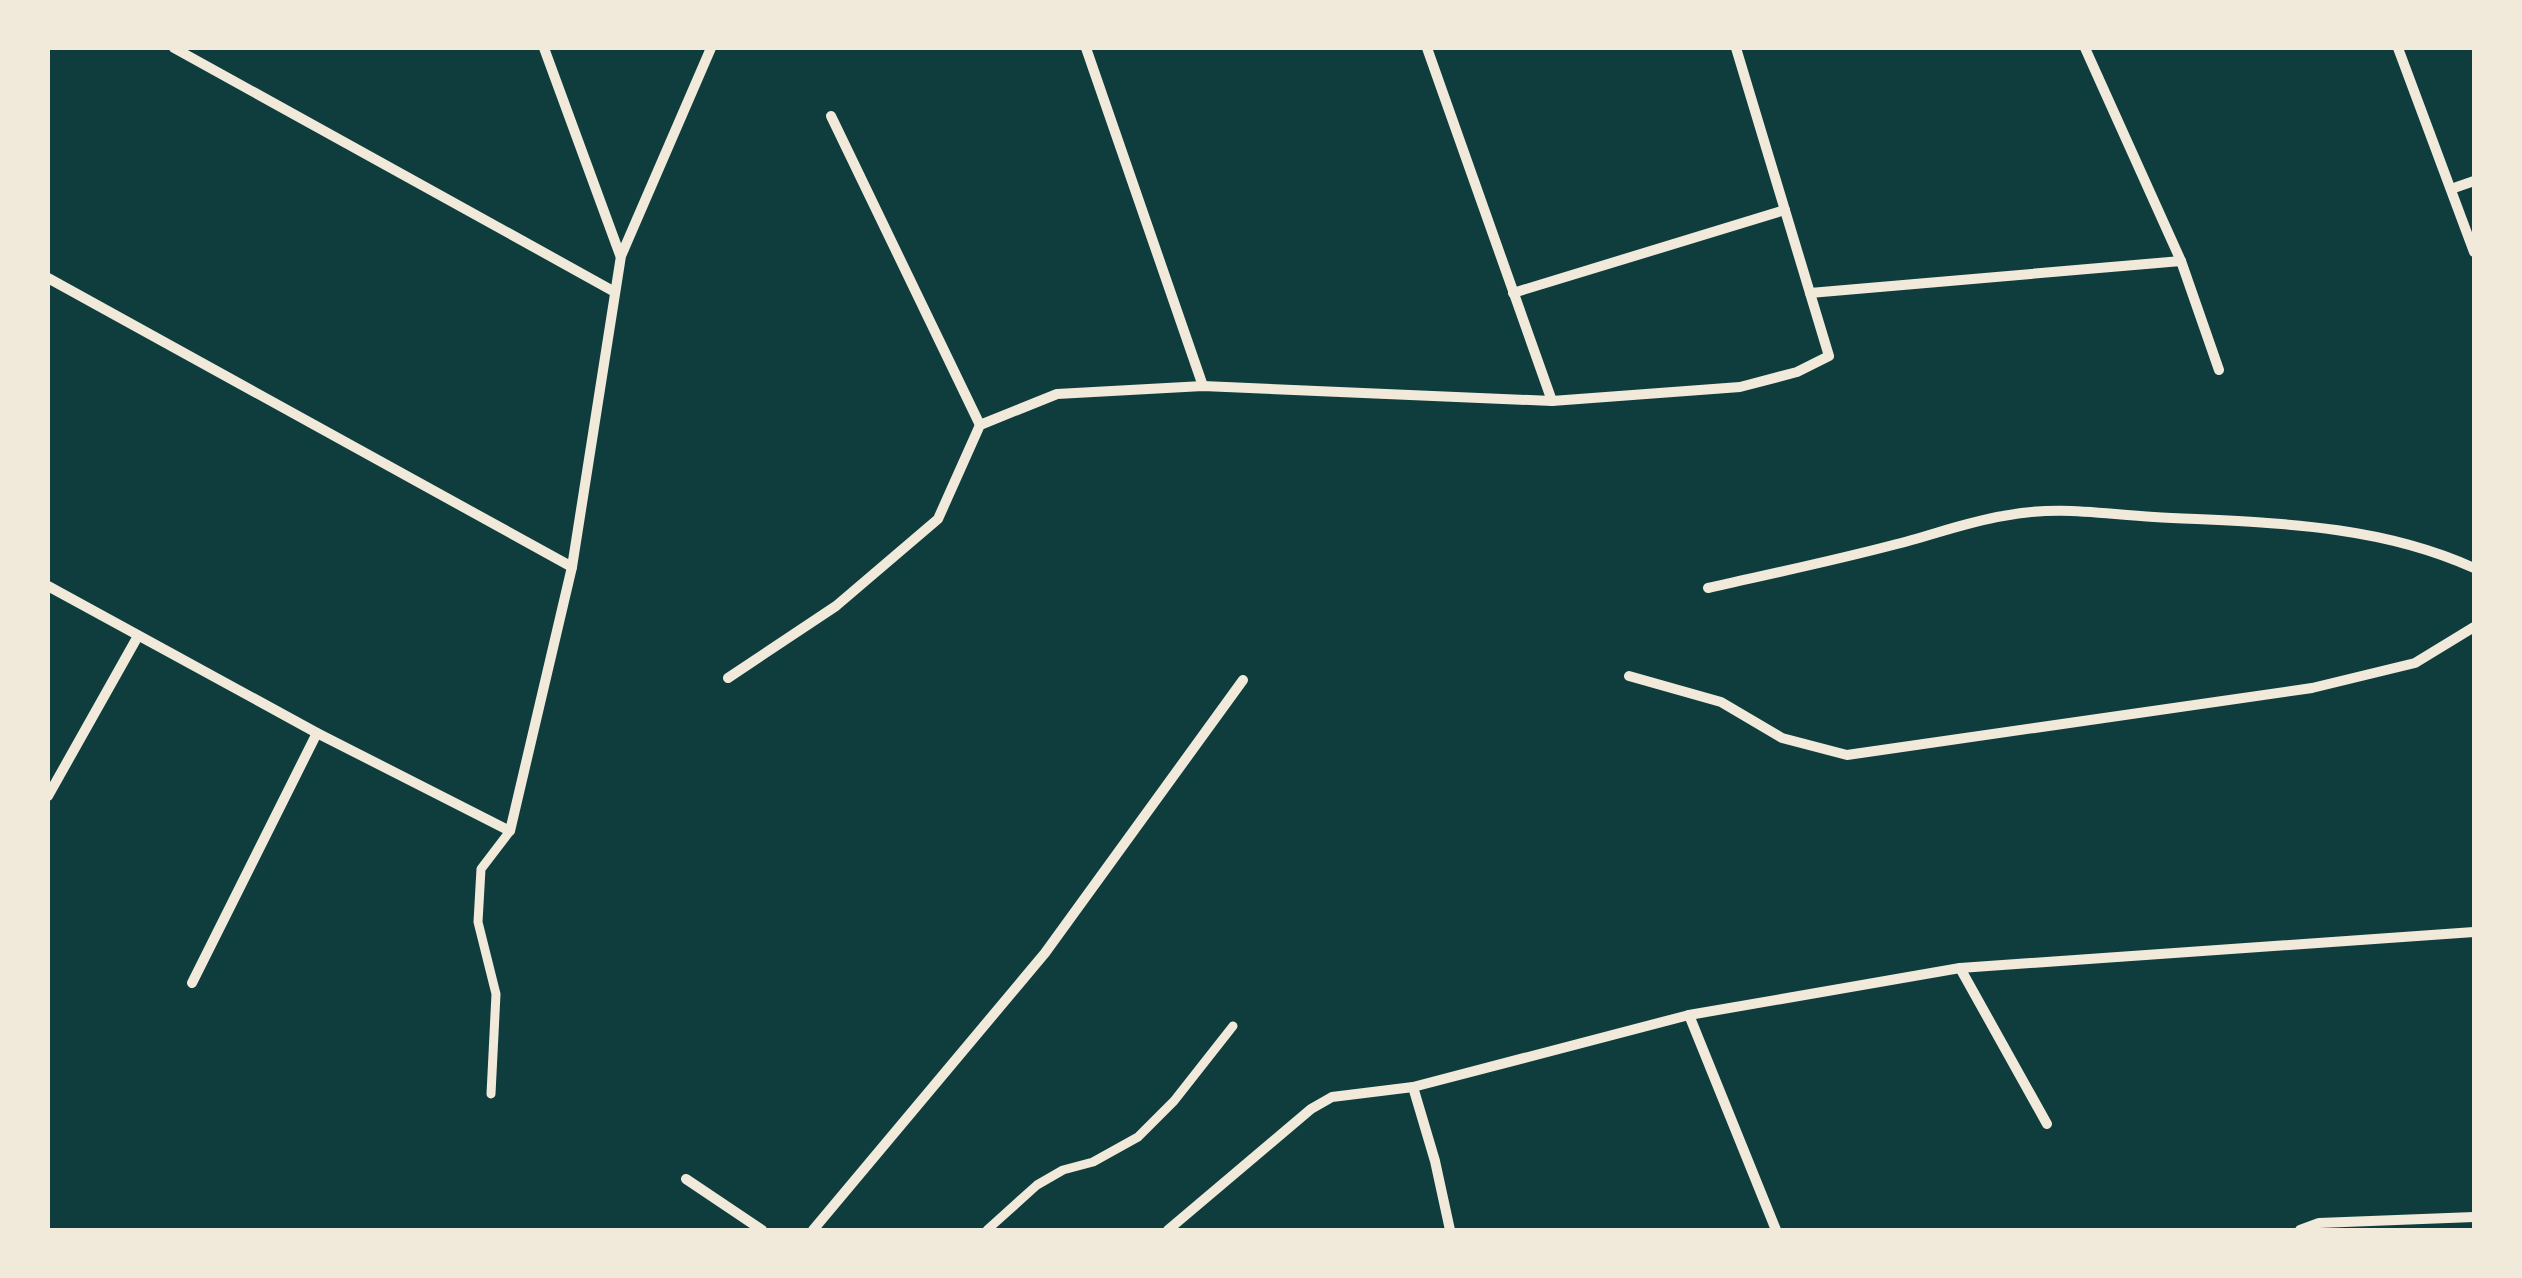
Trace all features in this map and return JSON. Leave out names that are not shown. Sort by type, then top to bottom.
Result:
[{"type":"street","points":[[174,48],[615,292]]},
{"type":"street","points":[[544,48],[621,256]]},
{"type":"street","points":[[492,1094],[496,994],[478,922],[481,869],[510,831],[572,567],[621,256],[710,48]]},
{"type":"street","points":[[1086,48],[1204,386]]},
{"type":"street","points":[[1427,48],[1552,401]]},
{"type":"street","points":[[728,678],[836,606],[938,519],[980,426],[1058,394],[1204,386],[1552,401],[1740,388],[1797,372],[1829,356],[1736,48]]},
{"type":"street","points":[[2085,48],[2181,261],[2219,370]]},
{"type":"street","points":[[2398,48],[2474,252]]},
{"type":"street","points":[[831,116],[980,426]]},
{"type":"street","points":[[2451,189],[2474,181]]},
{"type":"street","points":[[1513,293],[1786,210]]},
{"type":"street","points":[[1810,293],[2181,261]]},
{"type":"street","points":[[48,278],[572,567]]},
{"type":"street","points":[[1708,588],[2003,516],[2073,508],[2152,516],[2265,520],[2367,533],[2444,554],[2474,568]]},
{"type":"street","points":[[48,586],[317,733],[510,831]]},
{"type":"street","points":[[1629,676],[1722,702],[1782,738],[1847,754],[2312,688],[2415,664],[2474,627]]},
{"type":"street","points":[[48,796],[138,636]]},
{"type":"street","points":[[812,1230],[1045,953],[1243,680]]},
{"type":"street","points":[[192,983],[317,733]]},
{"type":"street","points":[[1168,1230],[1332,1097],[1413,1086],[1688,1015],[1960,968],[2474,932]]},
{"type":"street","points":[[1960,968],[2047,1124]]},
{"type":"street","points":[[1688,1015],[1776,1230]]},
{"type":"street","points":[[987,1230],[1037,1185],[1064,1170],[1093,1162],[1138,1137],[1174,1101],[1233,1026]]},
{"type":"street","points":[[1413,1086],[1450,1230]]},
{"type":"street","points":[[686,1179],[762,1230]]},
{"type":"street","points":[[2300,1230],[2319,1223],[2474,1217]]}]
